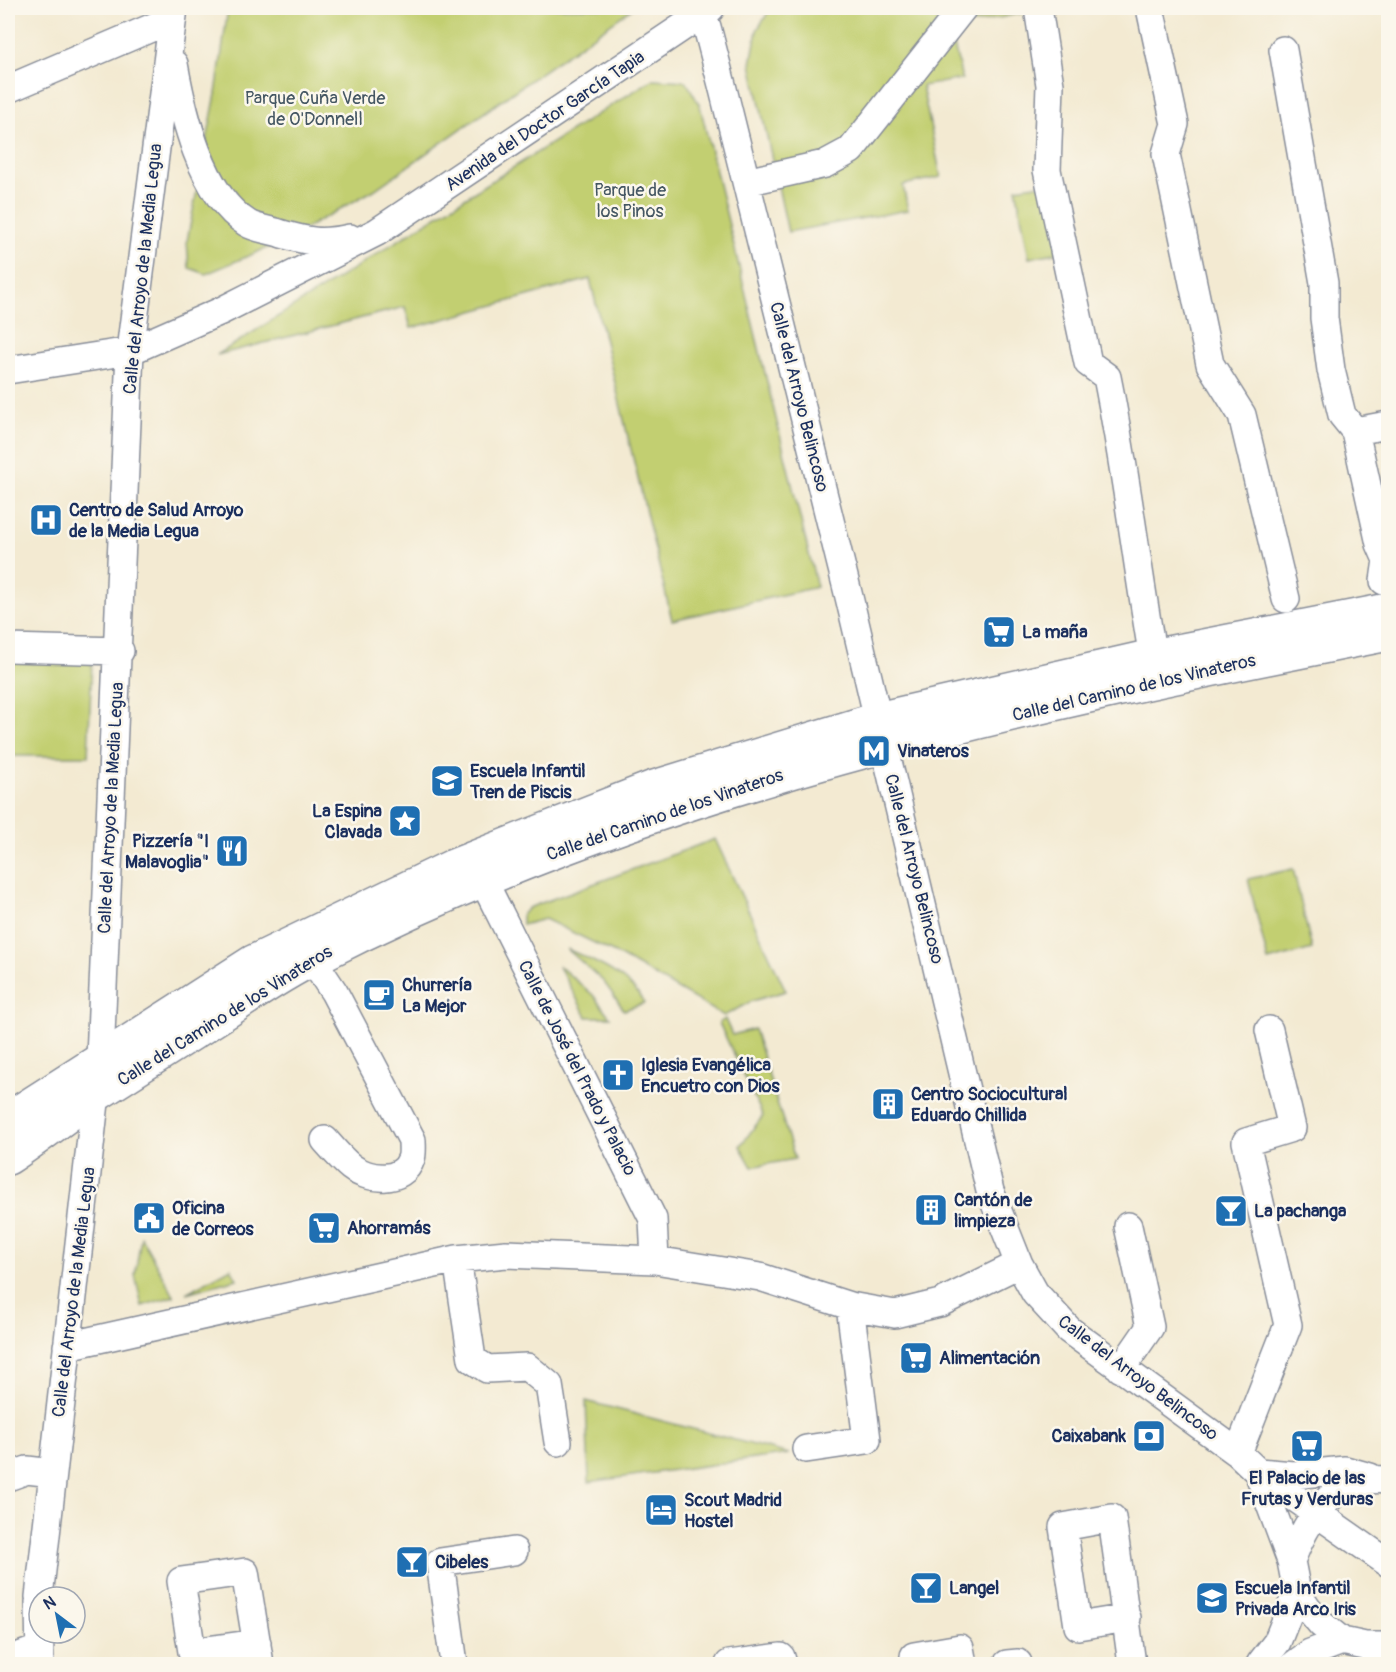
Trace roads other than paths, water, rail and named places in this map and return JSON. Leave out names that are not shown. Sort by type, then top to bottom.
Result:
[{"type":"main road","name":"Calle del Camino de los Vinateros","points":[[8,1119],[253,962],[453,866],[651,788],[880,731],[1155,667],[1386,595]]},
{"type":"main road","name":"Calle del Camino de los Vinateros","points":[[1155,667],[1389,634]]},
{"type":"main road","name":"Calle del Camino de los Vinateros","points":[[8,1158],[96,1096],[312,959],[483,880],[880,731]]},
{"type":"street","points":[[746,182],[825,164],[851,150],[963,8]]},
{"type":"street","points":[[1038,8],[1050,85],[1047,170],[1089,363],[1107,377],[1155,667]]},
{"type":"street","points":[[1150,8],[1175,124],[1166,154],[1210,364],[1242,415],[1286,599]]},
{"type":"street","name":"Calle del Arroyo Belincoso","points":[[706,11],[990,1191],[1019,1264],[1035,1293],[1069,1330],[1238,1453],[1258,1472],[1389,1563]]},
{"type":"street","name":"Avenida del Doctor García Tapia","points":[[8,370],[130,351],[221,311],[377,232],[706,11]]},
{"type":"street","points":[[8,89],[172,21]]},
{"type":"street","name":"Avenida del Doctor García Tapia","points":[[172,21],[185,114],[207,175],[222,199],[248,224],[324,244],[377,232]]},
{"type":"street","name":"Calle del Arroyo de la Media Legua","points":[[40,1585],[100,1058],[102,964],[120,651],[130,351],[172,21]]},
{"type":"street","points":[[1283,50],[1324,283],[1324,318],[1331,370],[1342,415],[1355,431],[1380,544],[1387,560],[1386,595]]},
{"type":"street","points":[[1355,431],[1389,425]]},
{"type":"street","points":[[8,648],[120,651]]},
{"type":"street","name":"Calle de José del Prado y Palacio","points":[[483,880],[653,1219],[655,1260]]},
{"type":"street","points":[[312,959],[334,992],[412,1140],[411,1159],[400,1173],[385,1178],[367,1176],[351,1167],[325,1140]]},
{"type":"street","name":"Calle del Arroyo Belincoso","points":[[1238,1453],[1288,1324],[1246,1143],[1292,1128],[1269,1030]]},
{"type":"street","points":[[1121,1369],[1150,1327],[1128,1226]]},
{"type":"street","points":[[67,1346],[457,1258],[506,1254],[655,1260],[760,1277],[849,1306],[895,1314],[940,1303],[1019,1264]]},
{"type":"street","points":[[457,1258],[472,1359],[486,1369],[527,1367],[549,1385],[558,1442]]},
{"type":"street","points":[[806,1449],[867,1440],[849,1306]]},
{"type":"street","points":[[8,1477],[27,1470],[52,1473]]},
{"type":"street","points":[[1258,1472],[1293,1475],[1345,1470],[1381,1479]]},
{"type":"street","name":"Calle del Arroyo Belincoso","points":[[1258,1472],[1291,1561],[1297,1592]]},
{"type":"street","points":[[1291,1561],[1301,1535],[1315,1511],[1331,1495],[1346,1486],[1381,1479]]},
{"type":"street","points":[[454,1665],[440,1562],[514,1551]]},
{"type":"street","points":[[1297,1592],[1321,1624],[1342,1641],[1365,1646],[1389,1646]]},
{"type":"street","points":[[1260,1665],[1277,1642],[1297,1592]]},
{"type":"street","points":[[1126,1618],[1132,1665]]},
{"type":"street","points":[[1295,1665],[1310,1653],[1342,1641]]},
{"type":"street","points":[[914,1656],[960,1648],[963,1665]]},
{"type":"street","points":[[8,1660],[39,1657]]},
{"type":"street","points":[[729,1665],[782,1657],[783,1665]]},
{"type":"place","name":"Centro de Salud Arroyo de la Media Legua","points":[[46,520]]},
{"type":"place","name":"La maña","points":[[999,632]]},
{"type":"place","name":"Vinateros","points":[[874,751]]},
{"type":"place","name":"Escuela Infantil Tren de Piscis","points":[[447,781]]},
{"type":"place","name":"La Espina Clavada","points":[[405,821]]},
{"type":"place","name":"Pizzería \"I Malavoglia\"","points":[[232,851]]},
{"type":"place","name":"Churrería La Mejor","points":[[379,995]]},
{"type":"place","name":"Iglesia Evangélica Encuetro con Dios","points":[[618,1075]]},
{"type":"place","name":"Centro Sociocultural Eduardo Chillida","points":[[888,1104]]},
{"type":"place","name":"Cantón de limpieza","points":[[931,1210]]},
{"type":"place","name":"La pachanga","points":[[1231,1211]]},
{"type":"place","name":"Oficina de Correos","points":[[149,1218]]},
{"type":"place","name":"Ahorramás","points":[[324,1228]]},
{"type":"place","name":"Alimentación","points":[[916,1358]]},
{"type":"place","name":"Caixabank","points":[[1149,1436]]},
{"type":"place","name":"El Palacio de las Frutas y Verduras","points":[[1307,1446]]},
{"type":"place","name":"Scout Madrid Hostel","points":[[661,1510]]},
{"type":"place","name":"Cibeles","points":[[412,1562]]},
{"type":"place","name":"Langel","points":[[926,1588]]},
{"type":"place","name":"Escuela Infantil Privada Arco Iris","points":[[1212,1598]]},
{"type":"park label","name":"Parque Cuña Verde de O'Donnell","points":[[315,108]]},
{"type":"park label","name":"Parque de los Pinos","points":[[630,200]]}]
